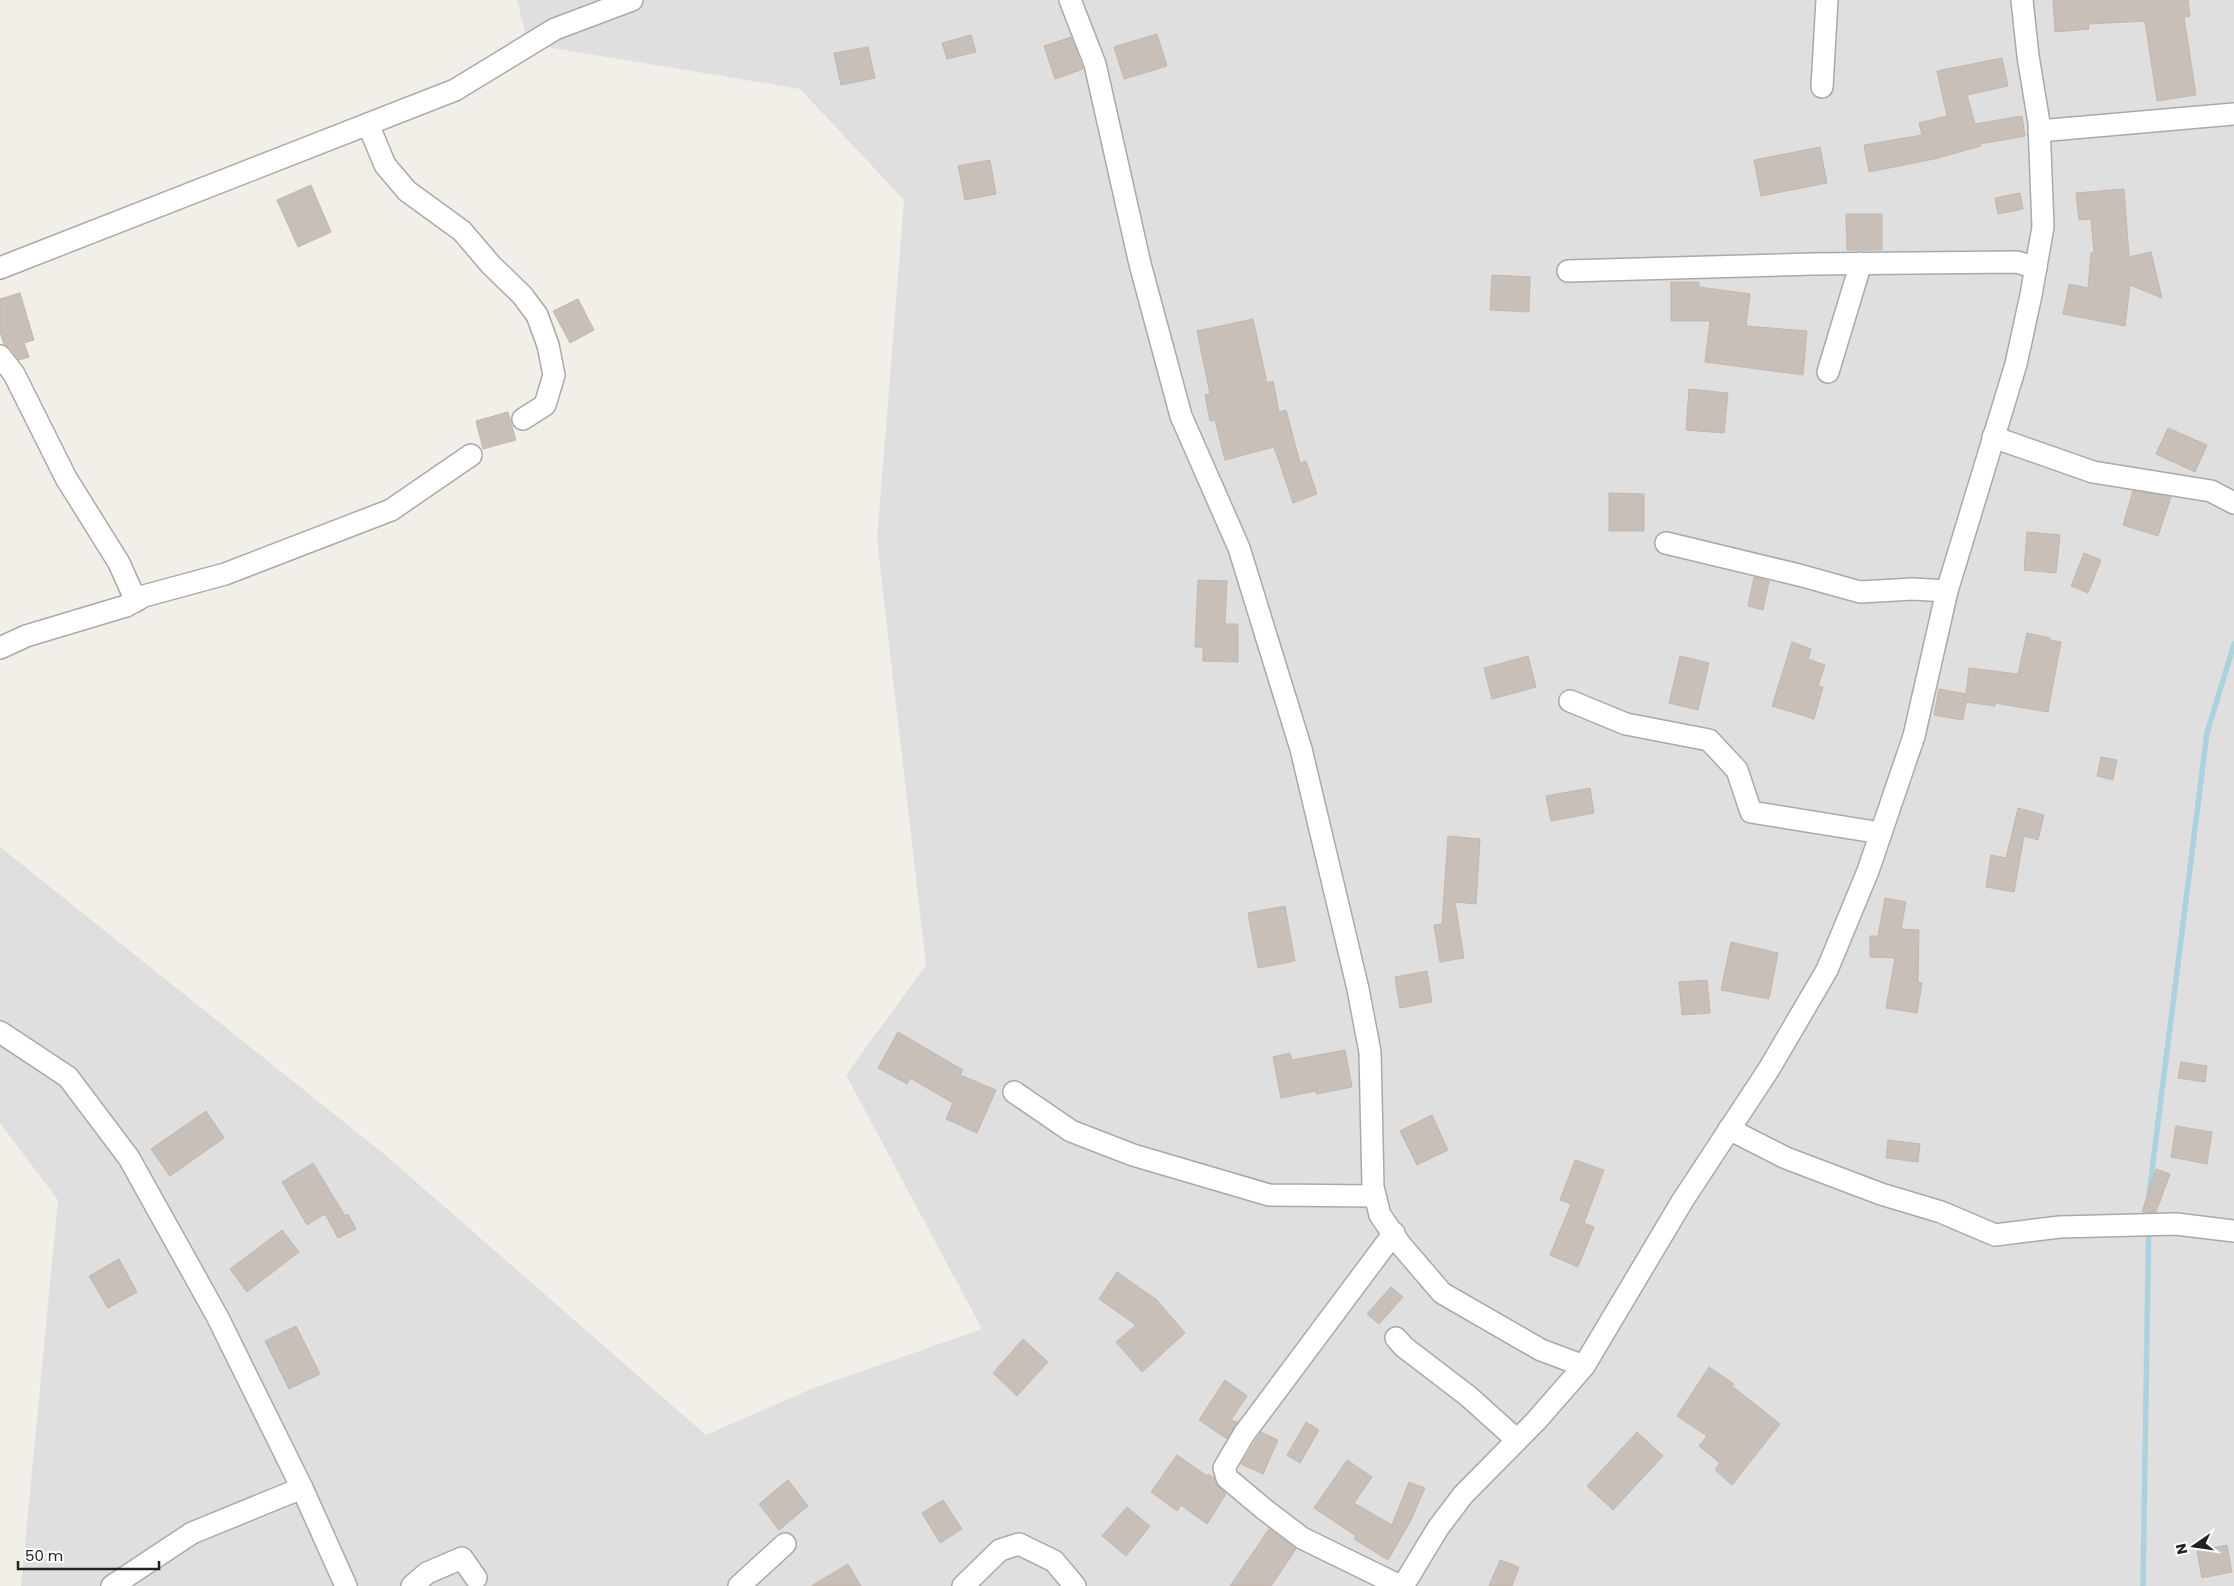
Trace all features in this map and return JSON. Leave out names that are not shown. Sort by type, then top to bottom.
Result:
[{"type":"street","points":[[0,268],[455,90],[555,29],[632,0]]},
{"type":"street","points":[[1070,0],[1095,64],[1140,264],[1181,416],[1239,548],[1301,750],[1358,989],[1370,1052],[1370,1116],[1375,1196],[1380,1215],[1400,1244],[1442,1293],[1541,1350],[1584,1366]]},
{"type":"street","points":[[1822,87],[1827,0]]},
{"type":"street","points":[[1394,1233],[1244,1434],[1224,1468],[1227,1478],[1302,1538],[1402,1586],[1438,1528],[1463,1495],[1517,1440],[1584,1366],[1683,1200],[1769,1069],[1826,970],[1868,871],[1914,736],[1947,591],[2016,364],[2036,268],[2043,228],[2039,131],[2022,0]]},
{"type":"street","points":[[2039,131],[2234,114]]},
{"type":"street","points":[[368,124],[385,165],[407,191],[462,231],[491,265],[522,295],[537,315],[548,345],[554,375],[544,405],[523,420]]},
{"type":"street","points":[[1568,270],[2017,262],[2036,268]]},
{"type":"street","points":[[1828,372],[1861,264]]},
{"type":"street","points":[[0,356],[14,374],[66,478],[119,563],[136,601]]},
{"type":"street","points":[[1993,437],[2093,472],[2211,491],[2234,503]]},
{"type":"street","points":[[0,648],[26,636],[126,606],[144,596],[225,574],[391,510],[470,455]]},
{"type":"street","points":[[1666,543],[1799,575],[1860,592],[1912,589],[1947,591]]},
{"type":"street","points":[[1570,701],[1626,724],[1709,740],[1737,770],[1751,812],[1881,834]]},
{"type":"street","points":[[0,1032],[68,1077],[128,1158],[217,1316],[302,1488],[346,1586]]},
{"type":"street","points":[[1014,1092],[1071,1130],[1133,1155],[1269,1196],[1375,1196]]},
{"type":"street","points":[[1730,1130],[1786,1158],[1882,1194],[1941,1212],[1994,1235],[2060,1227],[2167,1225],[2234,1231]]},
{"type":"street","points":[[1396,1338],[1404,1347],[1468,1396],[1517,1440]]},
{"type":"street","points":[[112,1586],[192,1533],[302,1488]]},
{"type":"street","points":[[739,1586],[786,1544]]},
{"type":"street","points":[[963,1586],[1000,1550],[1019,1544],[1054,1561],[1075,1586]]},
{"type":"street","points":[[412,1586],[427,1574],[462,1558],[476,1578]]},
{"type":"shaded area","points":[[517,0],[2234,0],[2234,1586],[21,1586],[58,1200],[0,1123],[0,847],[384,1154],[706,1435],[811,1389],[982,1329],[846,1075],[926,965],[877,540],[904,200],[800,89],[528,44]]},
{"type":"building","points":[[2053,0],[2188,0],[2190,16],[2184,17],[2196,95],[2157,101],[2145,21],[2088,24],[2089,29],[2055,32]]},
{"type":"building","points":[[1157,34],[1167,66],[1124,79],[1114,47]]},
{"type":"building","points":[[971,35],[976,52],[947,59],[942,43]]},
{"type":"building","points":[[1071,37],[1083,69],[1055,79],[1044,46]]},
{"type":"building","points":[[868,47],[875,78],[841,85],[834,53]]},
{"type":"building","points":[[2002,58],[2008,86],[1967,95],[1975,124],[2022,116],[2025,136],[1980,144],[1981,146],[1934,159],[1869,172],[1864,145],[1922,135],[1919,123],[1947,116],[1937,71]]},
{"type":"building","points":[[1820,147],[1827,183],[1761,196],[1754,160]]},
{"type":"building","points":[[990,160],[996,194],[965,200],[958,166]]},
{"type":"building","points":[[311,185],[331,232],[298,247],[277,200]]},
{"type":"building","points":[[2124,189],[2129,257],[2151,252],[2162,298],[2130,285],[2125,326],[2063,314],[2069,284],[2088,288],[2091,253],[2094,253],[2091,219],[2079,220],[2076,193]]},
{"type":"building","points":[[2020,193],[2023,209],[1998,214],[1995,198]]},
{"type":"building","points":[[1846,214],[1882,214],[1882,250],[1847,250]]},
{"type":"building","points":[[1492,275],[1530,277],[1529,312],[1490,310]]},
{"type":"building","points":[[1671,282],[1699,282],[1699,287],[1750,294],[1746,326],[1807,331],[1803,375],[1705,362],[1710,321],[1671,321]]},
{"type":"building","points":[[20,293],[34,340],[24,343],[29,357],[19,360],[10,348],[4,344],[0,332],[0,299]]},
{"type":"building","points":[[578,299],[594,330],[570,343],[553,311]]},
{"type":"building","points":[[1253,319],[1267,383],[1273,381],[1279,412],[1286,410],[1300,463],[1306,461],[1317,494],[1293,503],[1274,447],[1225,460],[1215,420],[1210,421],[1205,395],[1210,394],[1197,331]]},
{"type":"building","points":[[1689,389],[1728,393],[1724,433],[1686,430]]},
{"type":"building","points":[[508,412],[516,440],[483,449],[476,421]]},
{"type":"building","points":[[2168,428],[2207,445],[2195,472],[2156,454]]},
{"type":"building","points":[[2133,491],[2171,497],[2158,536],[2123,525]]},
{"type":"building","points":[[1609,493],[1644,494],[1644,531],[1609,531]]},
{"type":"building","points":[[2027,532],[2060,535],[2056,573],[2024,570]]},
{"type":"building","points":[[2084,553],[2101,560],[2088,593],[2071,586]]},
{"type":"building","points":[[1754,577],[1769,581],[1763,610],[1748,606]]},
{"type":"building","points":[[1198,580],[1227,581],[1225,624],[1238,624],[1238,662],[1203,661],[1203,647],[1195,647]]},
{"type":"building","points":[[2027,633],[2061,642],[2048,712],[1995,703],[1995,706],[1966,702],[1963,720],[1934,715],[1939,689],[1966,694],[1969,668],[2018,674]]},
{"type":"building","points":[[1792,642],[1811,649],[1808,659],[1825,665],[1818,686],[1823,687],[1814,719],[1772,706]]},
{"type":"building","points":[[1528,656],[1536,687],[1492,699],[1484,668]]},
{"type":"building","points":[[1680,656],[1709,663],[1698,710],[1669,703]]},
{"type":"building","points":[[2101,757],[2117,760],[2113,780],[2097,776]]},
{"type":"building","points":[[1590,788],[1594,813],[1551,821],[1546,796]]},
{"type":"building","points":[[2018,808],[2044,815],[2038,840],[2024,836],[2014,892],[1986,887],[1991,855],[2006,858]]},
{"type":"building","points":[[1448,836],[1480,839],[1476,904],[1455,902],[1464,958],[1440,962],[1434,925],[1442,924]]},
{"type":"building","points":[[1885,898],[1906,902],[1901,929],[1919,930],[1918,982],[1922,983],[1917,1013],[1886,1008],[1895,958],[1870,957],[1870,936],[1878,936]]},
{"type":"building","points":[[1285,906],[1295,961],[1258,968],[1248,913]]},
{"type":"building","points":[[1731,942],[1778,953],[1769,999],[1721,990]]},
{"type":"building","points":[[1427,971],[1432,1002],[1400,1008],[1395,977]]},
{"type":"building","points":[[1707,980],[1710,1013],[1682,1015],[1679,982]]},
{"type":"building","points":[[898,1032],[963,1070],[960,1075],[996,1090],[977,1133],[946,1119],[953,1103],[910,1078],[907,1084],[878,1068]]},
{"type":"building","points":[[1345,1050],[1352,1087],[1316,1094],[1316,1091],[1281,1098],[1273,1057],[1290,1053],[1292,1060]]},
{"type":"building","points":[[2181,1062],[2207,1066],[2205,1082],[2178,1078]]},
{"type":"building","points":[[206,1111],[224,1138],[170,1176],[151,1149]]},
{"type":"building","points":[[1432,1115],[1448,1150],[1417,1165],[1400,1131]]},
{"type":"building","points":[[2176,1126],[2212,1132],[2207,1164],[2171,1157]]},
{"type":"building","points":[[1888,1140],[1920,1144],[1918,1162],[1886,1158]]},
{"type":"building","points":[[1575,1160],[1604,1170],[1584,1223],[1594,1227],[1578,1267],[1550,1255],[1571,1204],[1560,1200]]},
{"type":"building","points":[[313,1163],[345,1216],[348,1214],[356,1229],[338,1238],[325,1214],[307,1225],[282,1182]]},
{"type":"building","points":[[2156,1169],[2170,1174],[2156,1212],[2142,1212]]},
{"type":"building","points":[[282,1230],[299,1252],[247,1292],[230,1269]]},
{"type":"building","points":[[119,1259],[137,1292],[108,1308],[89,1276]]},
{"type":"building","points":[[1117,1272],[1157,1300],[1185,1333],[1142,1372],[1116,1342],[1136,1325],[1099,1299]]},
{"type":"building","points":[[1391,1287],[1403,1297],[1379,1324],[1367,1314]]},
{"type":"building","points":[[296,1326],[320,1374],[289,1389],[265,1341]]},
{"type":"building","points":[[1023,1339],[1048,1362],[1017,1396],[993,1373]]},
{"type":"building","points":[[1709,1367],[1734,1384],[1732,1386],[1780,1424],[1732,1485],[1715,1470],[1720,1463],[1699,1446],[1707,1436],[1677,1416]]},
{"type":"building","points":[[1225,1380],[1247,1396],[1231,1420],[1237,1422],[1227,1439],[1199,1420]]},
{"type":"building","points":[[1306,1422],[1319,1430],[1300,1463],[1287,1455]]},
{"type":"building","points":[[1261,1432],[1278,1440],[1263,1474],[1241,1464]]},
{"type":"building","points":[[1637,1432],[1663,1456],[1613,1510],[1587,1486]]},
{"type":"building","points":[[1177,1455],[1207,1476],[1208,1474],[1214,1478],[1226,1494],[1207,1524],[1181,1505],[1177,1511],[1151,1492]]},
{"type":"building","points":[[1347,1460],[1372,1477],[1354,1503],[1392,1525],[1409,1482],[1425,1488],[1411,1520],[1388,1560],[1354,1539],[1356,1536],[1314,1508]]},
{"type":"building","points":[[788,1480],[808,1506],[779,1530],[759,1504]]},
{"type":"building","points":[[943,1500],[962,1529],[940,1543],[922,1513]]},
{"type":"building","points":[[1127,1507],[1150,1526],[1126,1556],[1102,1536]]},
{"type":"building","points":[[1269,1529],[1296,1549],[1271,1586],[1230,1586]]},
{"type":"building","points":[[2227,1545],[2232,1572],[2202,1578],[2197,1551]]},
{"type":"building","points":[[1500,1560],[1519,1567],[1512,1586],[1489,1586]]},
{"type":"building","points":[[848,1564],[861,1586],[811,1586]]},
{"type":"waterway","points":[[2149,1194],[2207,733],[2234,644]]},
{"type":"waterway","points":[[2143,1586],[2149,1206]]}]
